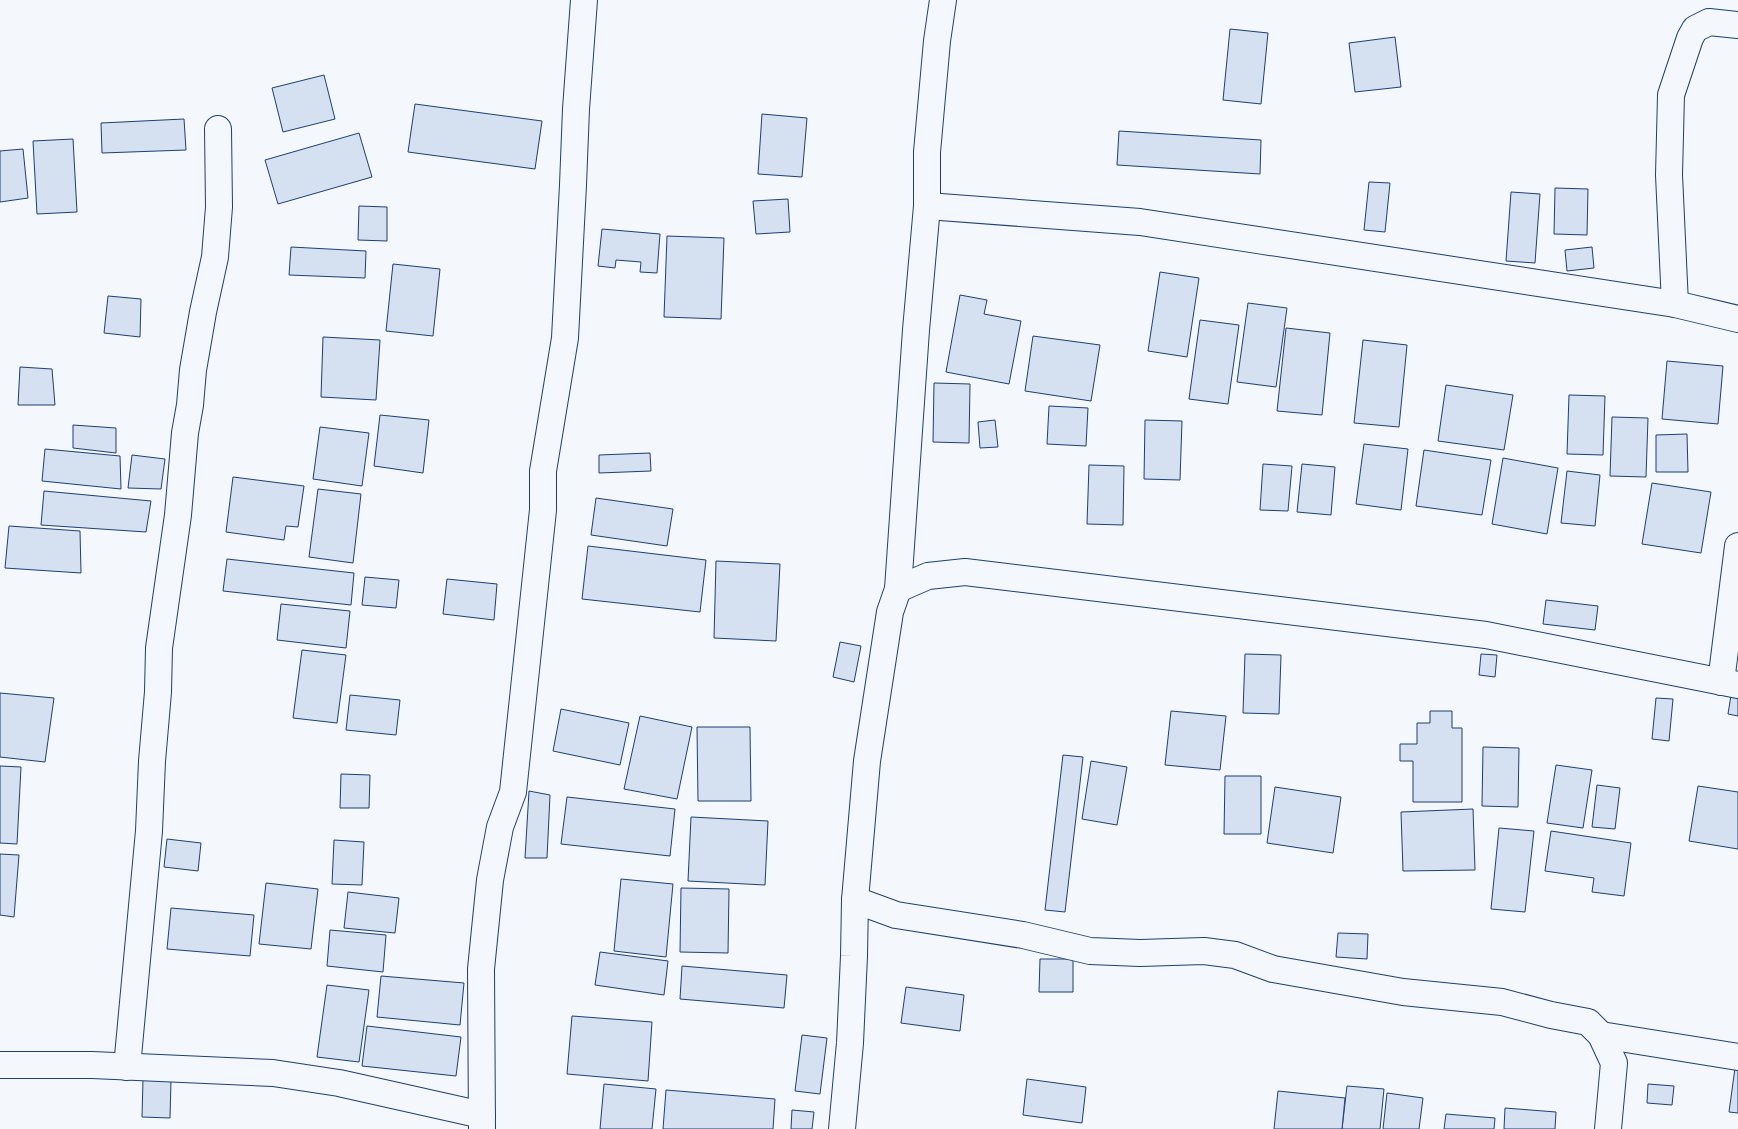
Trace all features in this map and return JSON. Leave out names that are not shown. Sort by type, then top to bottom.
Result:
[{"type":"street","points":[[0,1064],[127,1067],[291,1075],[340,1083],[482,1122],[481,969],[490,880],[500,827],[513,792],[543,510],[543,471],[565,338],[574,185],[576,109],[584,0]]},
{"type":"street","points":[[842,1129],[851,1024],[856,900],[867,762],[890,612],[898,589],[916,330],[927,206],[927,152],[937,42],[944,0]]},
{"type":"street","points":[[1675,304],[1669,175],[1671,95],[1690,38],[1695,29],[1709,22],[1738,25]]},
{"type":"street","points":[[127,1067],[149,831],[159,648],[178,515],[193,370],[203,312],[216,257],[219,207],[218,129]]},
{"type":"street","points":[[927,206],[1140,222],[1675,304],[1738,319]]},
{"type":"street","points":[[898,589],[928,576],[966,572],[1486,634],[1729,683],[1738,546]]},
{"type":"street","points":[[856,900],[896,915],[1023,935],[1090,951],[1140,953],[1204,951],[1235,955],[1273,969],[1403,992],[1502,1002],[1551,1015],[1588,1022],[1601,1035],[1614,1063],[1608,1129]]},
{"type":"street","points":[[1601,1035],[1738,1057]]},
{"type":"building","points":[[1230,29],[1268,33],[1261,104],[1223,100]]},
{"type":"building","points":[[1395,37],[1401,87],[1355,92],[1349,43]]},
{"type":"building","points":[[324,75],[335,119],[283,132],[272,88]]},
{"type":"building","points":[[415,104],[542,121],[535,169],[408,152]]},
{"type":"building","points":[[762,114],[807,118],[802,177],[758,174]]},
{"type":"building","points":[[184,119],[186,150],[102,153],[101,123]]},
{"type":"building","points":[[1119,131],[1261,140],[1260,174],[1117,165]]},
{"type":"building","points":[[359,133],[372,177],[278,204],[265,160]]},
{"type":"building","points":[[73,139],[77,212],[37,214],[33,141]]},
{"type":"building","points":[[23,149],[28,198],[0,202],[0,151]]},
{"type":"building","points":[[1369,182],[1390,183],[1385,232],[1364,230]]},
{"type":"building","points":[[1555,188],[1588,189],[1587,235],[1554,234]]},
{"type":"building","points":[[1511,192],[1540,194],[1535,263],[1506,261]]},
{"type":"building","points":[[788,199],[790,232],[756,234],[753,201]]},
{"type":"building","points":[[359,206],[387,207],[387,241],[358,240]]},
{"type":"building","points":[[602,229],[660,234],[657,273],[640,272],[641,262],[616,260],[615,268],[598,266]]},
{"type":"building","points":[[667,236],[724,238],[721,319],[664,317]]},
{"type":"building","points":[[291,247],[366,251],[365,278],[289,275]]},
{"type":"building","points":[[1592,247],[1594,268],[1567,271],[1565,250]]},
{"type":"building","points":[[393,264],[440,269],[433,336],[386,331]]},
{"type":"building","points":[[1160,272],[1199,278],[1187,357],[1148,351]]},
{"type":"building","points":[[960,295],[987,300],[984,314],[1021,321],[1009,384],[946,372]]},
{"type":"building","points":[[108,296],[141,299],[140,337],[104,333]]},
{"type":"building","points":[[1248,303],[1287,308],[1276,387],[1237,382]]},
{"type":"building","points":[[1200,320],[1239,325],[1228,404],[1189,399]]},
{"type":"building","points":[[1286,328],[1330,333],[1322,415],[1277,411]]},
{"type":"building","points":[[1033,336],[1100,345],[1091,401],[1025,391]]},
{"type":"building","points":[[323,337],[380,340],[376,400],[321,397]]},
{"type":"building","points":[[1363,340],[1407,345],[1399,427],[1354,423]]},
{"type":"building","points":[[1667,361],[1723,366],[1718,424],[1662,419]]},
{"type":"building","points":[[20,367],[52,369],[55,405],[18,405]]},
{"type":"building","points":[[934,383],[970,384],[969,443],[933,442]]},
{"type":"building","points":[[1446,385],[1513,395],[1504,450],[1438,441]]},
{"type":"building","points":[[1569,395],[1605,396],[1603,455],[1567,454]]},
{"type":"building","points":[[1049,406],[1088,408],[1086,446],[1047,444]]},
{"type":"building","points":[[380,415],[429,420],[423,473],[374,466]]},
{"type":"building","points":[[1612,417],[1648,418],[1646,477],[1610,476]]},
{"type":"building","points":[[995,420],[998,447],[980,448],[978,422]]},
{"type":"building","points":[[1145,420],[1182,421],[1180,480],[1144,479]]},
{"type":"building","points":[[73,425],[116,428],[116,453],[73,448]]},
{"type":"building","points":[[320,427],[369,433],[362,486],[313,479]]},
{"type":"building","points":[[1687,434],[1688,472],[1656,472],[1656,435]]},
{"type":"building","points":[[1364,444],[1408,449],[1401,510],[1356,504]]},
{"type":"building","points":[[45,449],[120,456],[121,489],[42,481]]},
{"type":"building","points":[[1424,450],[1491,460],[1482,515],[1416,506]]},
{"type":"building","points":[[650,453],[651,471],[599,473],[599,455]]},
{"type":"building","points":[[132,455],[165,459],[161,489],[128,488]]},
{"type":"building","points":[[1503,458],[1558,468],[1547,534],[1492,524]]},
{"type":"building","points":[[1263,464],[1292,466],[1288,511],[1260,510]]},
{"type":"building","points":[[1302,464],[1335,467],[1331,515],[1297,512]]},
{"type":"building","points":[[1089,465],[1124,466],[1123,525],[1087,524]]},
{"type":"building","points":[[1567,471],[1600,475],[1595,526],[1561,523]]},
{"type":"building","points":[[233,477],[304,486],[298,527],[286,526],[284,540],[226,532]]},
{"type":"building","points":[[1652,483],[1711,492],[1701,553],[1642,544]]},
{"type":"building","points":[[318,489],[361,494],[353,563],[309,557]]},
{"type":"building","points":[[44,491],[151,501],[146,532],[41,525]]},
{"type":"building","points":[[596,498],[673,509],[667,546],[591,535]]},
{"type":"building","points":[[9,526],[80,531],[81,573],[5,568]]},
{"type":"building","points":[[588,546],[706,560],[700,612],[582,599]]},
{"type":"building","points":[[227,559],[354,573],[351,605],[223,591]]},
{"type":"building","points":[[716,561],[780,564],[776,641],[714,638]]},
{"type":"building","points":[[365,577],[399,580],[396,608],[362,605]]},
{"type":"building","points":[[447,579],[497,584],[494,620],[443,614]]},
{"type":"building","points":[[1546,600],[1598,606],[1595,630],[1543,624]]},
{"type":"building","points":[[281,604],[350,611],[346,648],[277,640]]},
{"type":"building","points":[[840,642],[861,646],[854,682],[833,677]]},
{"type":"building","points":[[302,650],[346,655],[337,723],[293,718]]},
{"type":"building","points":[[1245,654],[1281,655],[1279,714],[1243,713]]},
{"type":"building","points":[[1481,654],[1497,655],[1495,677],[1479,675]]},
{"type":"building","points":[[1732,689],[1738,690],[1738,716],[1728,714]]},
{"type":"building","points":[[0,693],[54,698],[45,762],[0,757]]},
{"type":"building","points":[[350,695],[400,700],[396,735],[346,730]]},
{"type":"building","points":[[1656,698],[1673,699],[1669,741],[1652,739]]},
{"type":"building","points":[[561,709],[629,723],[620,765],[553,751]]},
{"type":"building","points":[[1171,711],[1226,716],[1220,770],[1165,765]]},
{"type":"building","points":[[1430,711],[1452,711],[1452,728],[1462,728],[1462,802],[1413,802],[1413,761],[1400,761],[1400,744],[1417,744],[1417,723],[1430,723]]},
{"type":"building","points":[[640,716],[692,727],[677,799],[624,789]]},
{"type":"building","points":[[697,727],[750,727],[751,801],[698,801]]},
{"type":"building","points":[[1483,747],[1519,748],[1518,807],[1482,806]]},
{"type":"building","points":[[1063,755],[1083,757],[1065,912],[1045,910]]},
{"type":"building","points":[[1091,761],[1127,767],[1117,825],[1082,819]]},
{"type":"building","points":[[1556,765],[1592,770],[1583,828],[1547,823]]},
{"type":"building","points":[[0,766],[21,767],[17,844],[0,843]]},
{"type":"building","points":[[341,774],[370,775],[369,808],[340,808]]},
{"type":"building","points":[[1225,776],[1261,776],[1261,834],[1224,834]]},
{"type":"building","points":[[1597,785],[1620,788],[1615,829],[1592,827]]},
{"type":"building","points":[[1698,786],[1738,792],[1738,849],[1689,841]]},
{"type":"building","points":[[1275,787],[1341,797],[1333,853],[1267,843]]},
{"type":"building","points":[[529,791],[550,795],[547,858],[525,858]]},
{"type":"building","points":[[567,797],[675,809],[670,856],[561,844]]},
{"type":"building","points":[[1473,809],[1475,870],[1403,871],[1401,812]]},
{"type":"building","points":[[691,817],[768,821],[765,885],[688,881]]},
{"type":"building","points":[[1499,828],[1534,831],[1525,912],[1491,909]]},
{"type":"building","points":[[1551,831],[1631,843],[1624,896],[1592,892],[1594,878],[1545,871]]},
{"type":"building","points":[[167,839],[201,843],[198,871],[164,867]]},
{"type":"building","points":[[334,840],[364,842],[362,885],[332,884]]},
{"type":"building","points":[[0,854],[19,855],[14,917],[0,915]]},
{"type":"building","points":[[621,879],[673,884],[666,957],[614,951]]},
{"type":"building","points":[[266,883],[318,889],[311,949],[259,944]]},
{"type":"building","points":[[681,888],[729,889],[728,953],[680,952]]},
{"type":"building","points":[[348,892],[399,898],[395,933],[344,928]]},
{"type":"building","points":[[171,908],[254,915],[250,956],[167,949]]},
{"type":"building","points":[[330,930],[386,935],[383,972],[327,966]]},
{"type":"building","points":[[1338,933],[1368,934],[1367,959],[1336,957]]},
{"type":"building","points":[[600,952],[668,961],[664,995],[595,985]]},
{"type":"building","points":[[1040,959],[1073,959],[1073,992],[1039,992]]},
{"type":"building","points":[[682,966],[787,975],[784,1008],[680,999]]},
{"type":"building","points":[[381,976],[464,983],[460,1025],[377,1017]]},
{"type":"building","points":[[327,985],[369,990],[359,1062],[317,1057]]},
{"type":"building","points":[[906,987],[964,995],[960,1031],[901,1023]]},
{"type":"building","points":[[572,1016],[652,1022],[648,1081],[567,1074]]},
{"type":"building","points":[[367,1026],[461,1037],[456,1076],[362,1066]]},
{"type":"building","points":[[802,1035],[827,1038],[820,1094],[795,1091]]},
{"type":"building","points":[[1735,1068],[1738,1068],[1738,1113],[1729,1112]]},
{"type":"building","points":[[143,1079],[171,1080],[170,1118],[142,1117]]},
{"type":"building","points":[[1027,1079],[1086,1087],[1082,1123],[1023,1115]]},
{"type":"building","points":[[604,1084],[656,1089],[652,1129],[600,1129]]},
{"type":"building","points":[[1648,1084],[1674,1086],[1672,1105],[1647,1103]]},
{"type":"building","points":[[1347,1086],[1384,1089],[1380,1129],[1342,1129]]},
{"type":"building","points":[[666,1090],[775,1099],[773,1129],[663,1129]]},
{"type":"building","points":[[1278,1091],[1345,1098],[1342,1129],[1274,1129]]},
{"type":"building","points":[[1387,1093],[1423,1098],[1419,1129],[1383,1129]]},
{"type":"building","points":[[1505,1108],[1556,1112],[1555,1129],[1504,1129]]},
{"type":"building","points":[[792,1110],[814,1112],[812,1129],[791,1129]]},
{"type":"building","points":[[1446,1114],[1495,1118],[1494,1129],[1444,1129]]}]
